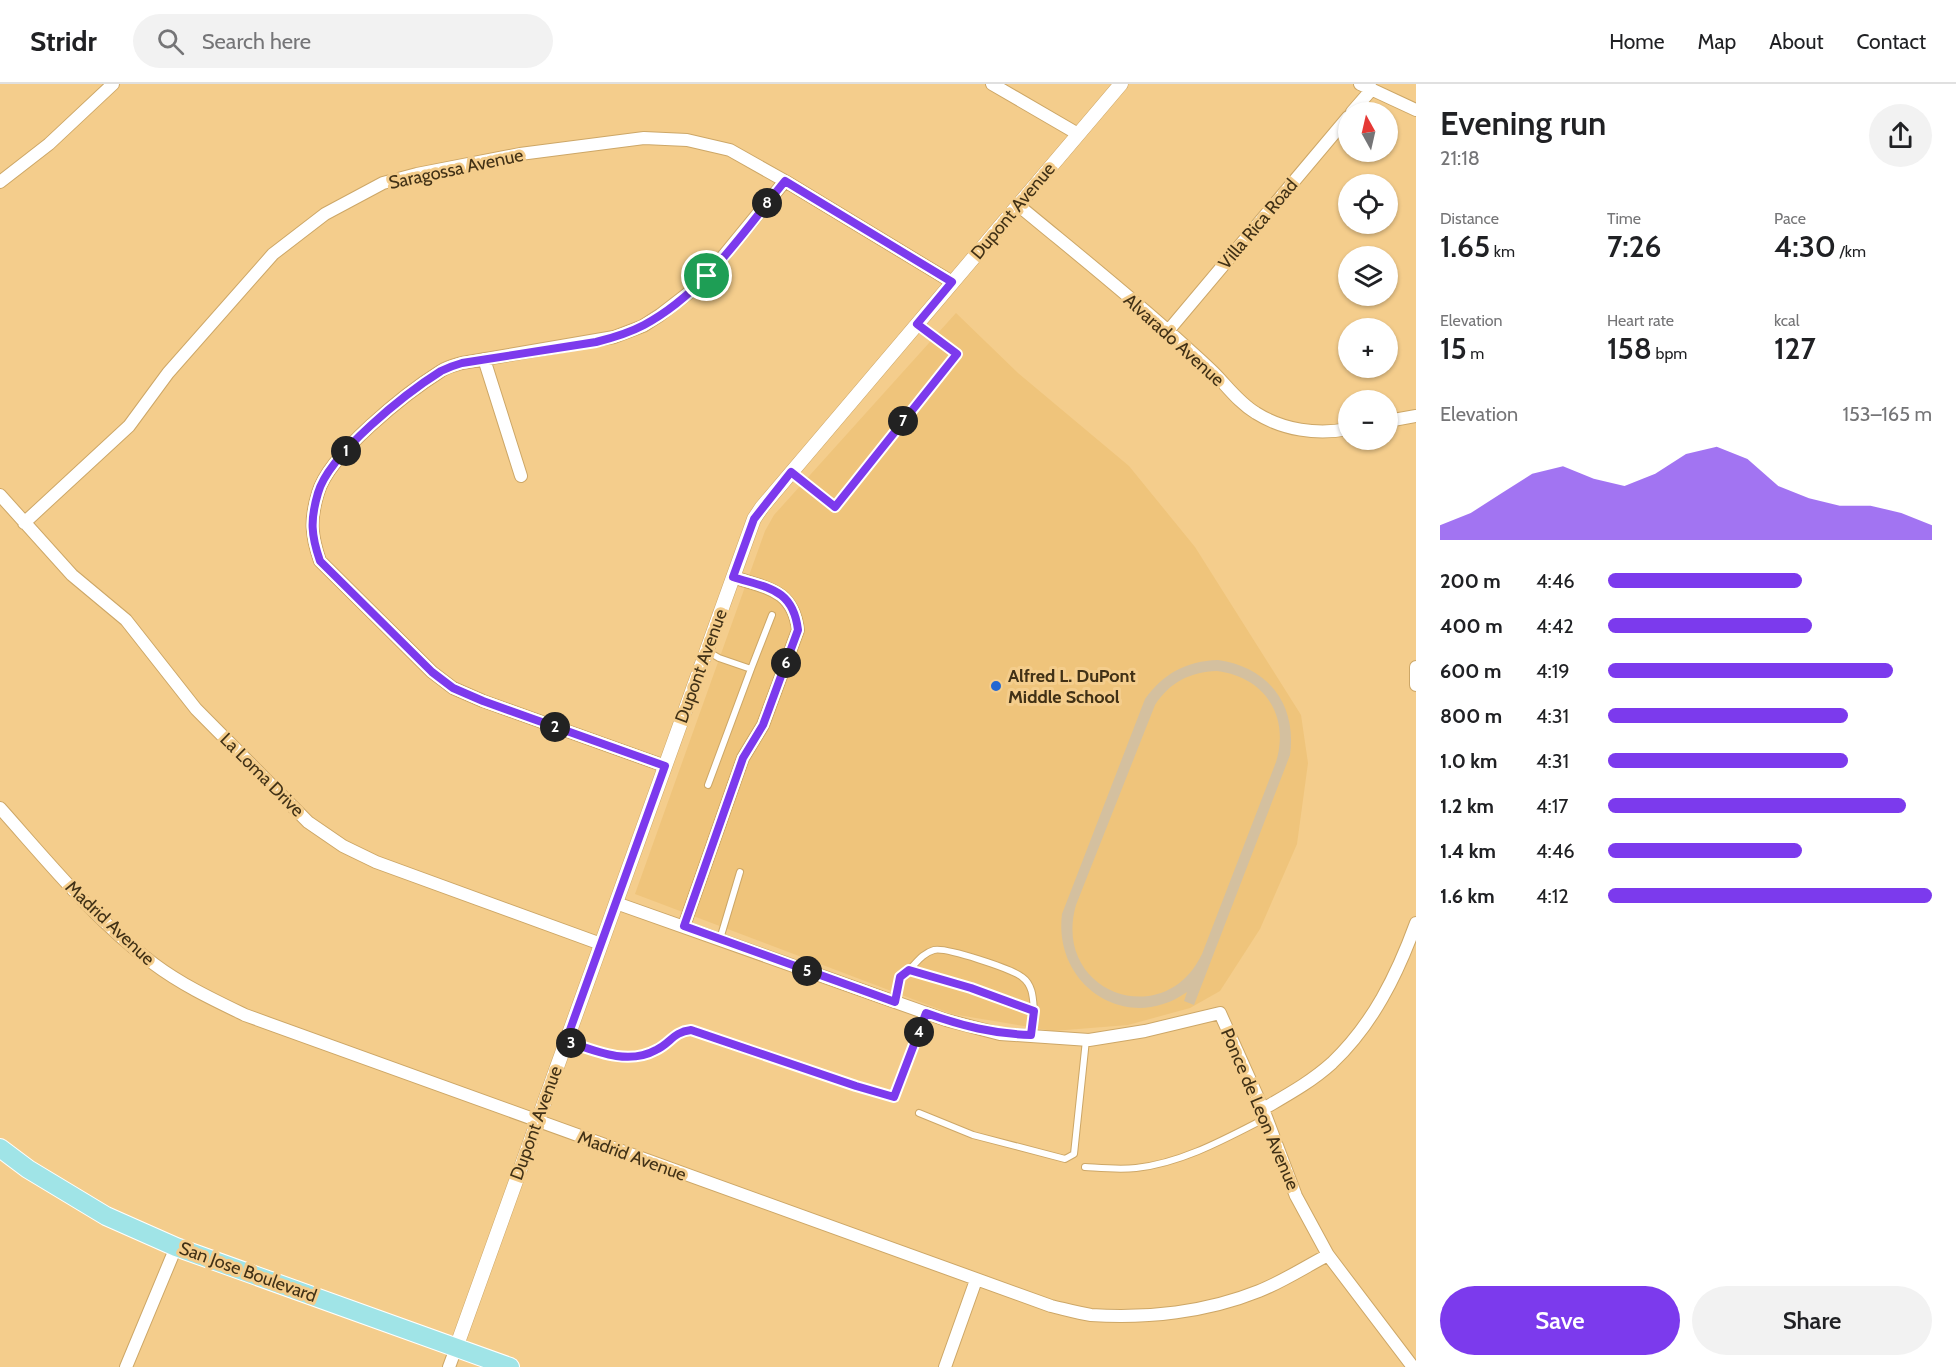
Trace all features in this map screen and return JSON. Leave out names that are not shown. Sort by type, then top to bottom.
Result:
[{"type":"main road","name":"San Jose Boulevard","points":[[0,1148],[28,1169],[106,1216],[176,1247],[510,1367]]},
{"type":"street","points":[[0,182],[49,144],[113,84]]},
{"type":"street","points":[[992,84],[1078,134]]},
{"type":"street","name":"Dupont Avenue","points":[[456,1348],[754,519],[791,472],[1120,84]]},
{"type":"street","points":[[1358,102],[1366,87],[1416,110]]},
{"type":"street","name":"Villa Rica Road","points":[[1168,331],[1338,129]]},
{"type":"street","name":"Saragossa Avenue","points":[[24,523],[129,426],[168,373],[273,254],[325,214],[383,183],[417,174],[520,154],[644,138],[687,140],[730,150],[952,282]]},
{"type":"street","points":[[665,766],[483,701],[453,688],[432,672],[320,561],[312,537],[313,514],[318,492],[327,474],[340,456],[389,408],[443,370],[462,363],[596,342],[643,326],[695,288],[785,181]]},
{"type":"street","name":"Alvarado Avenue","points":[[1018,205],[1168,331],[1211,370],[1239,400],[1256,413],[1275,422],[1302,430],[1338,431]]},
{"type":"street","points":[[484,359],[521,476]]},
{"type":"street","points":[[1398,420],[1416,416]]},
{"type":"street","name":"La Loma Drive","points":[[0,495],[72,575],[126,620],[196,709],[308,822],[343,846],[376,862],[601,944]]},
{"type":"street","points":[[684,926],[743,758],[763,725],[798,630],[796,613],[788,599],[774,590],[733,577]]},
{"type":"street","points":[[1416,667],[1416,685]]},
{"type":"street","name":"Madrid Avenue","points":[[0,808],[87,906],[155,965],[202,995],[245,1015],[1051,1306],[1089,1315],[1128,1316],[1175,1312],[1227,1302],[1260,1291],[1328,1254]]},
{"type":"street","name":"Ponce de Leon Avenue","points":[[616,903],[946,1020],[1000,1034],[1086,1040],[1145,1031],[1220,1013],[1265,1114],[1296,1196],[1328,1254],[1413,1362]]},
{"type":"street","points":[[1265,1114],[1331,1063],[1358,1034],[1381,1003],[1400,965],[1416,923]]},
{"type":"street","points":[[126,1367],[176,1247]]},
{"type":"street","points":[[945,1367],[976,1280]]},
{"type":"street","points":[[449,1367],[456,1348]]},
{"type":"lane","points":[[791,472],[835,507],[957,354],[917,324]]},
{"type":"lane","points":[[708,784],[772,615]]},
{"type":"lane","points":[[707,650],[719,658],[751,669]]},
{"type":"lane","points":[[720,940],[740,872]]},
{"type":"lane","points":[[895,1002],[900,977],[924,954],[936,950],[947,950],[1022,977],[1032,988],[1034,1011],[1031,1035]]},
{"type":"lane","points":[[909,970],[971,988],[1034,1011]]},
{"type":"lane","points":[[566,1041],[612,1056],[642,1055],[656,1050],[680,1031],[691,1030],[894,1097],[926,1013]]},
{"type":"lane","points":[[919,1113],[973,1135],[1065,1159],[1074,1154],[1086,1040]]},
{"type":"lane","points":[[1084,1167],[1127,1169],[1161,1163],[1195,1152],[1265,1114]]},
{"type":"shaded area","name":"Alfred L. DuPont Middle School","points":[[956,313],[1018,373],[1129,466],[1195,547],[1301,715],[1308,763],[1297,844],[1260,929],[1220,991],[1190,1008],[1128,1025],[1053,1031],[952,1014],[635,894],[765,531],[774,515]]},
{"type":"shaded area","points":[[1218,660],[1236,664],[1265,680],[1275,691],[1289,720],[1290,755],[1194,1005],[1184,1001],[1187,992],[1164,1004],[1140,1008],[1118,1005],[1098,996],[1082,981],[1069,962],[1062,940],[1062,914],[1145,699],[1160,682],[1176,670],[1206,661]],"holes":[[[1217,671],[1248,681],[1270,702],[1279,729],[1276,762],[1202,954],[1185,978],[1163,992],[1139,997],[1115,992],[1095,980],[1080,961],[1073,935],[1076,905],[1155,705],[1174,684],[1189,676]]]},
{"type":"place","name":"Alfred L. DuPont Middle School","points":[[996,686]]},
{"type":"route","points":[[785,181],[952,282],[917,324],[957,354],[835,507],[791,472],[754,519],[733,577],[774,590],[788,599],[796,613],[798,630],[763,725],[743,758],[684,926],[895,1002],[900,977],[909,970],[1015,1002],[1034,1011],[1031,1035],[1000,1034],[926,1013],[894,1097],[691,1030],[680,1031],[656,1050],[642,1055],[612,1056],[566,1041],[665,766],[483,701],[453,688],[432,672],[320,561],[312,537],[313,514],[318,492],[340,456],[389,408],[443,370],[462,363],[596,342],[614,337],[643,326],[660,315],[707,276],[785,181]]}]
